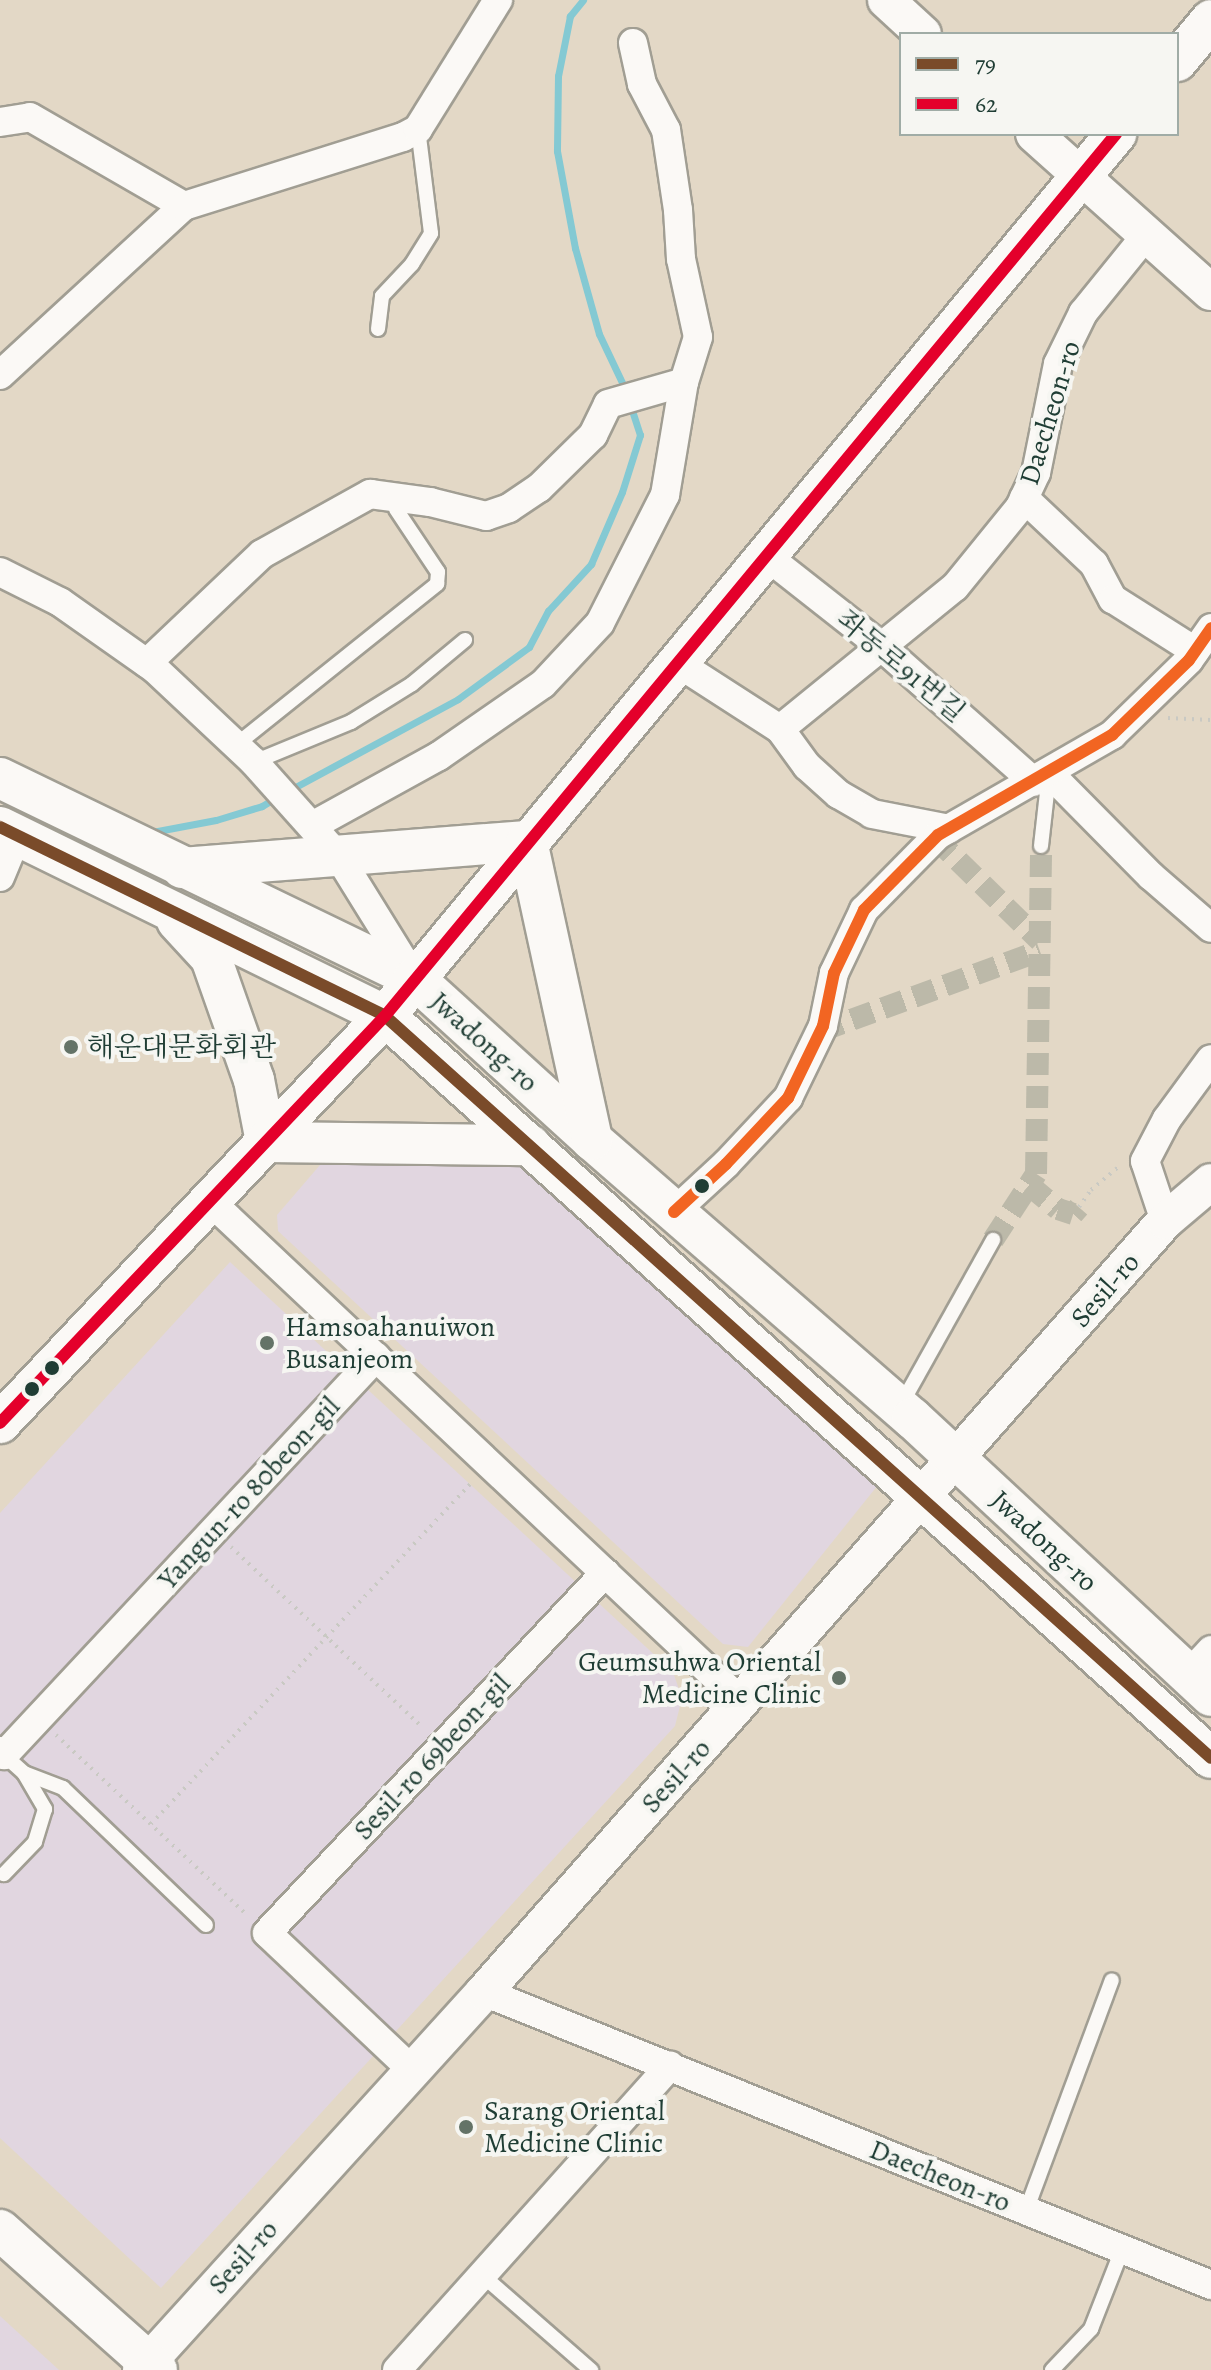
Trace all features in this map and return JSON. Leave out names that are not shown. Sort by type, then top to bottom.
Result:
[{"type":"main road","points":[[1179,59],[1211,20]]},
{"type":"main road","points":[[0,1423],[385,1016],[1114,136]]},
{"type":"main road","name":"Jwadong-ro","points":[[0,778],[180,868],[414,978],[592,1140],[1203,1674]]},
{"type":"main road","name":"Jwadong-ro","points":[[8,832],[385,1016],[1211,1758]]},
{"type":"main road","points":[[180,868],[527,841]]},
{"type":"main road","points":[[527,841],[592,1140]]},
{"type":"main road","points":[[163,906],[211,958],[254,1080],[266,1142]]},
{"type":"main road","points":[[266,1142],[530,1145]]},
{"type":"main road","points":[[0,2230],[149,2367]]},
{"type":"street","points":[[0,375],[184,206],[403,137],[418,129],[498,0]]},
{"type":"street","points":[[886,0],[921,32]]},
{"type":"street","points":[[312,826],[439,756],[543,684],[600,623],[665,495],[684,382],[698,337],[681,259],[678,210],[666,130],[642,84],[633,43]]},
{"type":"street","points":[[0,122],[30,117],[184,206]]},
{"type":"street","points":[[1036,136],[1211,292]]},
{"type":"street","name":"Daecheon-ro","points":[[780,729],[955,587],[1024,498],[1036,473],[1058,364],[1083,313],[1147,234]]},
{"type":"street","points":[[147,663],[262,554],[370,494],[430,502],[486,516],[509,508],[539,488],[593,435],[608,404],[684,382]]},
{"type":"street","points":[[674,1212],[726,1164],[788,1098],[823,1026],[834,973],[864,910],[938,835],[1112,735],[1203,640],[1113,599],[1094,564],[1024,498]]},
{"type":"street","name":"좌동로91번길","points":[[765,555],[1042,777],[1211,928]]},
{"type":"street","points":[[0,572],[60,602],[147,663],[245,753],[339,857],[414,978]]},
{"type":"street","points":[[676,662],[780,729],[807,766],[838,794],[872,814],[949,829]]},
{"type":"street","points":[[0,877],[8,832]]},
{"type":"street","points":[[1165,1221],[1145,1161],[1167,1119],[1211,1059]]},
{"type":"street","name":"Sesil-ro","points":[[149,2367],[923,1498],[1165,1221],[1211,1182]]},
{"type":"street","points":[[211,1202],[742,1702]]},
{"type":"street","name":"Yangun-ro 80beon-gil","points":[[9,1760],[38,1718],[376,1357]]},
{"type":"street","name":"Sesil-ro 69beon-gil","points":[[267,1933],[605,1573]]},
{"type":"street","points":[[267,1933],[412,2070]]},
{"type":"street","name":"Daecheon-ro","points":[[484,1992],[1211,2285]]},
{"type":"street","points":[[397,2370],[670,2066]]},
{"type":"lane","points":[[378,329],[382,296],[412,264],[431,233],[418,129]]},
{"type":"lane","points":[[245,753],[437,584],[438,572],[396,509]]},
{"type":"lane","points":[[245,753],[351,722],[412,684],[465,640]]},
{"type":"lane","points":[[1041,846],[1042,777]]},
{"type":"lane","points":[[900,1407],[993,1240]]},
{"type":"lane","points":[[4,1874],[35,1842],[45,1809],[9,1760]]},
{"type":"lane","points":[[9,1760],[63,1788],[206,1925]]},
{"type":"lane","points":[[1026,2211],[1112,1980]]},
{"type":"lane","points":[[1052,2370],[1091,2329],[1122,2250]]},
{"type":"lane","points":[[482,2275],[591,2370]]},
{"type":"path","points":[[1139,709],[1169,719],[1211,720]]},
{"type":"path","points":[[1079,1207],[1118,1166],[1145,1161]]},
{"type":"path","points":[[151,1824],[489,1463]]},
{"type":"path","points":[[213,1531],[442,1746]]},
{"type":"path","points":[[38,1718],[267,1933]]},
{"type":"shaded area","points":[[529,1154],[882,1480],[748,1647],[723,1644],[278,1231],[277,1215],[326,1158]]},
{"type":"shaded area","points":[[230,1262],[673,1672],[682,1698],[675,1726],[161,2288],[0,2138],[0,1513]]},
{"type":"shaded area","points":[[0,2316],[59,2370],[0,2370]]},
{"type":"waterway","points":[[583,0],[570,16],[558,76],[557,151],[575,248],[599,334],[627,393]]},
{"type":"waterway","points":[[288,791],[458,699],[529,647],[548,611],[591,564],[622,492],[640,435],[630,404]]},
{"type":"waterway","points":[[147,833],[216,820],[262,806],[277,797]]},
{"type":"tunnel","points":[[935,838],[1040,941]]},
{"type":"tunnel","points":[[993,1240],[1036,1174],[1041,846]]},
{"type":"tunnel","points":[[821,1031],[1040,951]]},
{"type":"tunnel","points":[[1029,1185],[1058,1209],[1073,1214],[1079,1207]]},
{"type":"transit line","name":"62","points":[[0,1423],[385,1016],[1114,136]]},
{"type":"transit line","points":[[674,1212],[726,1164],[788,1098],[823,1026],[834,973],[864,910],[938,835],[1112,735],[1189,660],[1211,628]]},
{"type":"transit line","name":"79","points":[[0,827],[385,1016],[1211,1758]]},
{"type":"place","name":"해운대문화회관","points":[[71,1047]]},
{"type":"place","name":"Hamsoahanuiwon Busanjeom","points":[[267,1343]]},
{"type":"place","name":"Geumsuhwa Oriental Medicine Clinic","points":[[839,1678]]},
{"type":"place","name":"Sarang Oriental Medicine Clinic","points":[[466,2127]]}]
